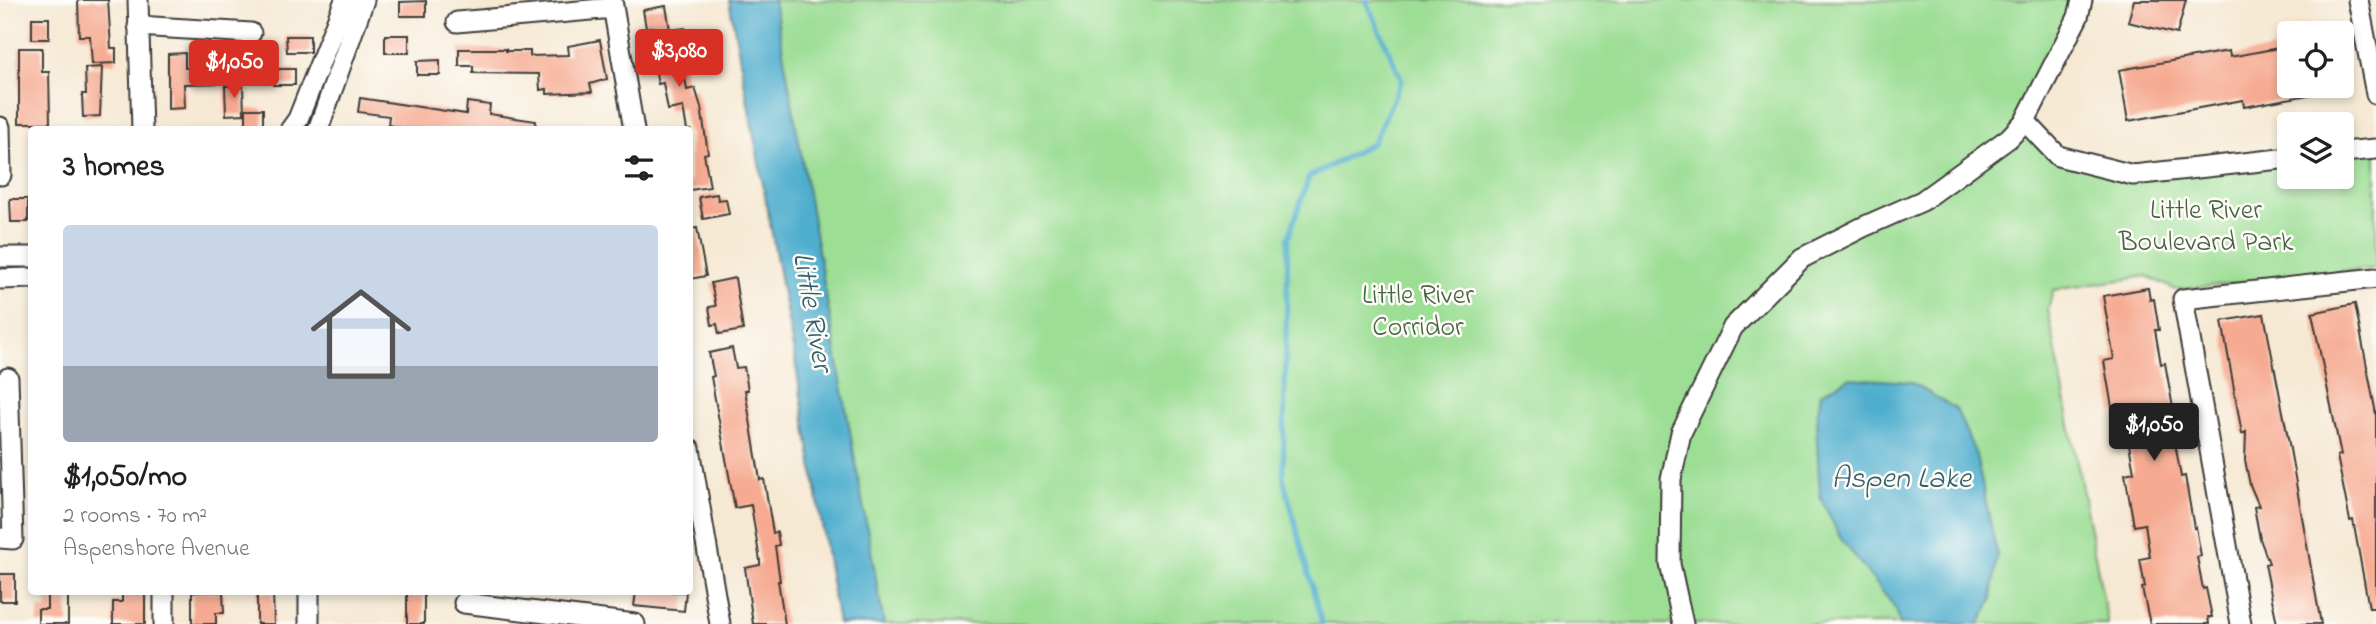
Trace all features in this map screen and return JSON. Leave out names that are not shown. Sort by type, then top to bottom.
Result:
[{"type":"street","points":[[138,0],[142,126]]},
{"type":"street","points":[[294,124],[345,0]]},
{"type":"street","points":[[322,126],[365,0]]},
{"type":"street","points":[[1684,624],[1670,564],[1671,479],[1681,433],[1732,327],[1802,258],[1863,226],[1922,201],[2008,138],[2025,121],[2078,17],[2082,0]]},
{"type":"street","points":[[2358,0],[2376,94]]},
{"type":"street","points":[[457,22],[612,4],[633,126]]},
{"type":"street","points":[[138,26],[251,33]]},
{"type":"street","points":[[2025,121],[2058,156],[2133,175],[2277,159]]},
{"type":"street","points":[[0,127],[1,174]]},
{"type":"street","points":[[2354,151],[2376,149]]},
{"type":"street","points":[[0,257],[28,257]]},
{"type":"street","points":[[0,279],[28,278]]},
{"type":"street","points":[[2241,624],[2182,299],[2376,278]]},
{"type":"street","points":[[0,538],[13,539],[8,378]]},
{"type":"street","points":[[693,490],[720,624]]},
{"type":"street","points":[[164,595],[164,624]]},
{"type":"street","points":[[309,595],[309,624]]},
{"type":"street","points":[[464,603],[635,624]]},
{"type":"green space","name":"Little River Corridor","points":[[729,0],[2082,0],[2025,121],[2058,156],[2134,175],[2277,159],[2277,189],[2354,189],[2354,151],[2376,149],[2376,268],[2176,290],[2147,276],[2053,290],[2048,310],[2108,624],[838,624],[794,353]]},
{"type":"water","name":"Little River","points":[[729,0],[774,0],[884,624],[838,624],[794,353]]},
{"type":"water","name":"Aspen Lake","points":[[1849,378],[1911,382],[1956,409],[1976,455],[1997,554],[1992,601],[1979,624],[1900,624],[1896,609],[1841,539],[1820,497],[1816,423],[1821,393]]},
{"type":"building","points":[[78,0],[108,0],[111,48],[116,48],[116,63],[92,64],[90,36],[79,36]]},
{"type":"building","points":[[2134,0],[2186,0],[2177,34],[2128,22]]},
{"type":"building","points":[[426,1],[426,16],[400,16],[400,2]]},
{"type":"building","points":[[666,6],[670,30],[685,28],[688,46],[680,48],[687,90],[695,88],[701,107],[708,153],[704,154],[710,187],[693,190],[693,126],[686,126],[683,107],[668,110],[663,83],[658,84],[654,63],[658,62],[652,27],[646,28],[643,10]]},
{"type":"building","points":[[32,18],[49,18],[49,39],[32,39]]},
{"type":"building","points":[[385,35],[409,35],[409,53],[385,53]]},
{"type":"building","points":[[286,36],[310,36],[310,52],[287,52]]},
{"type":"building","points":[[600,40],[607,79],[590,84],[592,92],[547,94],[547,89],[540,90],[539,74],[473,73],[473,66],[459,66],[459,49],[530,51],[530,56],[569,55],[568,46]]},
{"type":"building","points":[[19,48],[42,48],[42,72],[49,72],[50,123],[19,123]]},
{"type":"building","points":[[2277,48],[2277,98],[2292,98],[2244,107],[2243,100],[2128,121],[2119,70],[2229,51],[2230,57]]},
{"type":"building","points":[[185,53],[185,68],[225,67],[225,83],[184,84],[185,108],[168,109],[168,54]]},
{"type":"building","points":[[440,60],[440,75],[417,75],[417,61]]},
{"type":"building","points":[[102,67],[100,116],[83,117],[85,68]]},
{"type":"building","points":[[273,69],[295,69],[295,85],[273,85]]},
{"type":"building","points":[[243,85],[244,114],[226,115],[225,86]]},
{"type":"building","points":[[360,98],[466,114],[467,102],[490,105],[489,114],[536,121],[535,126],[393,126],[388,125],[389,116],[358,112]]},
{"type":"building","points":[[246,109],[263,109],[263,126],[246,126]]},
{"type":"building","points":[[717,194],[718,200],[726,199],[729,214],[703,219],[699,197]]},
{"type":"building","points":[[10,199],[28,199],[28,222],[11,222]]},
{"type":"building","points":[[697,228],[706,276],[693,278],[693,229]]},
{"type":"building","points":[[735,278],[743,330],[719,334],[717,324],[712,325],[709,307],[716,306],[711,283]]},
{"type":"building","points":[[2148,288],[2150,300],[2154,299],[2159,330],[2155,330],[2161,364],[2165,363],[2179,442],[2175,443],[2181,477],[2185,476],[2194,528],[2196,527],[2201,556],[2197,557],[2212,617],[2208,617],[2209,624],[2150,624],[2142,588],[2145,587],[2140,559],[2150,557],[2145,524],[2134,526],[2125,474],[2134,472],[2123,412],[2113,413],[2104,361],[2114,359],[2103,296]]},
{"type":"building","points":[[2355,304],[2376,414],[2376,608],[2369,608],[2353,520],[2350,521],[2337,456],[2341,455],[2312,313]]},
{"type":"building","points":[[2264,314],[2321,624],[2277,624],[2265,564],[2269,563],[2260,539],[2254,507],[2259,506],[2250,485],[2245,460],[2246,432],[2242,434],[2222,321]]},
{"type":"building","points":[[732,348],[736,368],[744,367],[748,390],[745,390],[760,480],[764,479],[773,533],[777,532],[779,545],[775,546],[778,581],[785,624],[753,624],[745,568],[760,565],[760,561],[751,505],[735,508],[709,353]]},
{"type":"building","points":[[0,574],[15,574],[15,601],[0,601]]},
{"type":"building","points":[[47,595],[68,595],[68,624],[38,624],[38,609],[47,609]]},
{"type":"building","points":[[122,595],[145,595],[145,624],[113,624],[113,602],[122,602]]},
{"type":"building","points":[[192,595],[223,595],[224,613],[216,613],[216,624],[192,624]]},
{"type":"building","points":[[257,595],[273,595],[274,624],[257,624]]},
{"type":"building","points":[[407,595],[424,595],[424,624],[407,624]]},
{"type":"building","points":[[636,595],[686,595],[684,611],[634,606]]},
{"type":"waterway","points":[[1322,624],[1283,477],[1288,239],[1309,177],[1373,143],[1402,80],[1366,0]]},
{"type":"park label","name":"Little River Boulevard Park","points":[[2206,227]]}]
